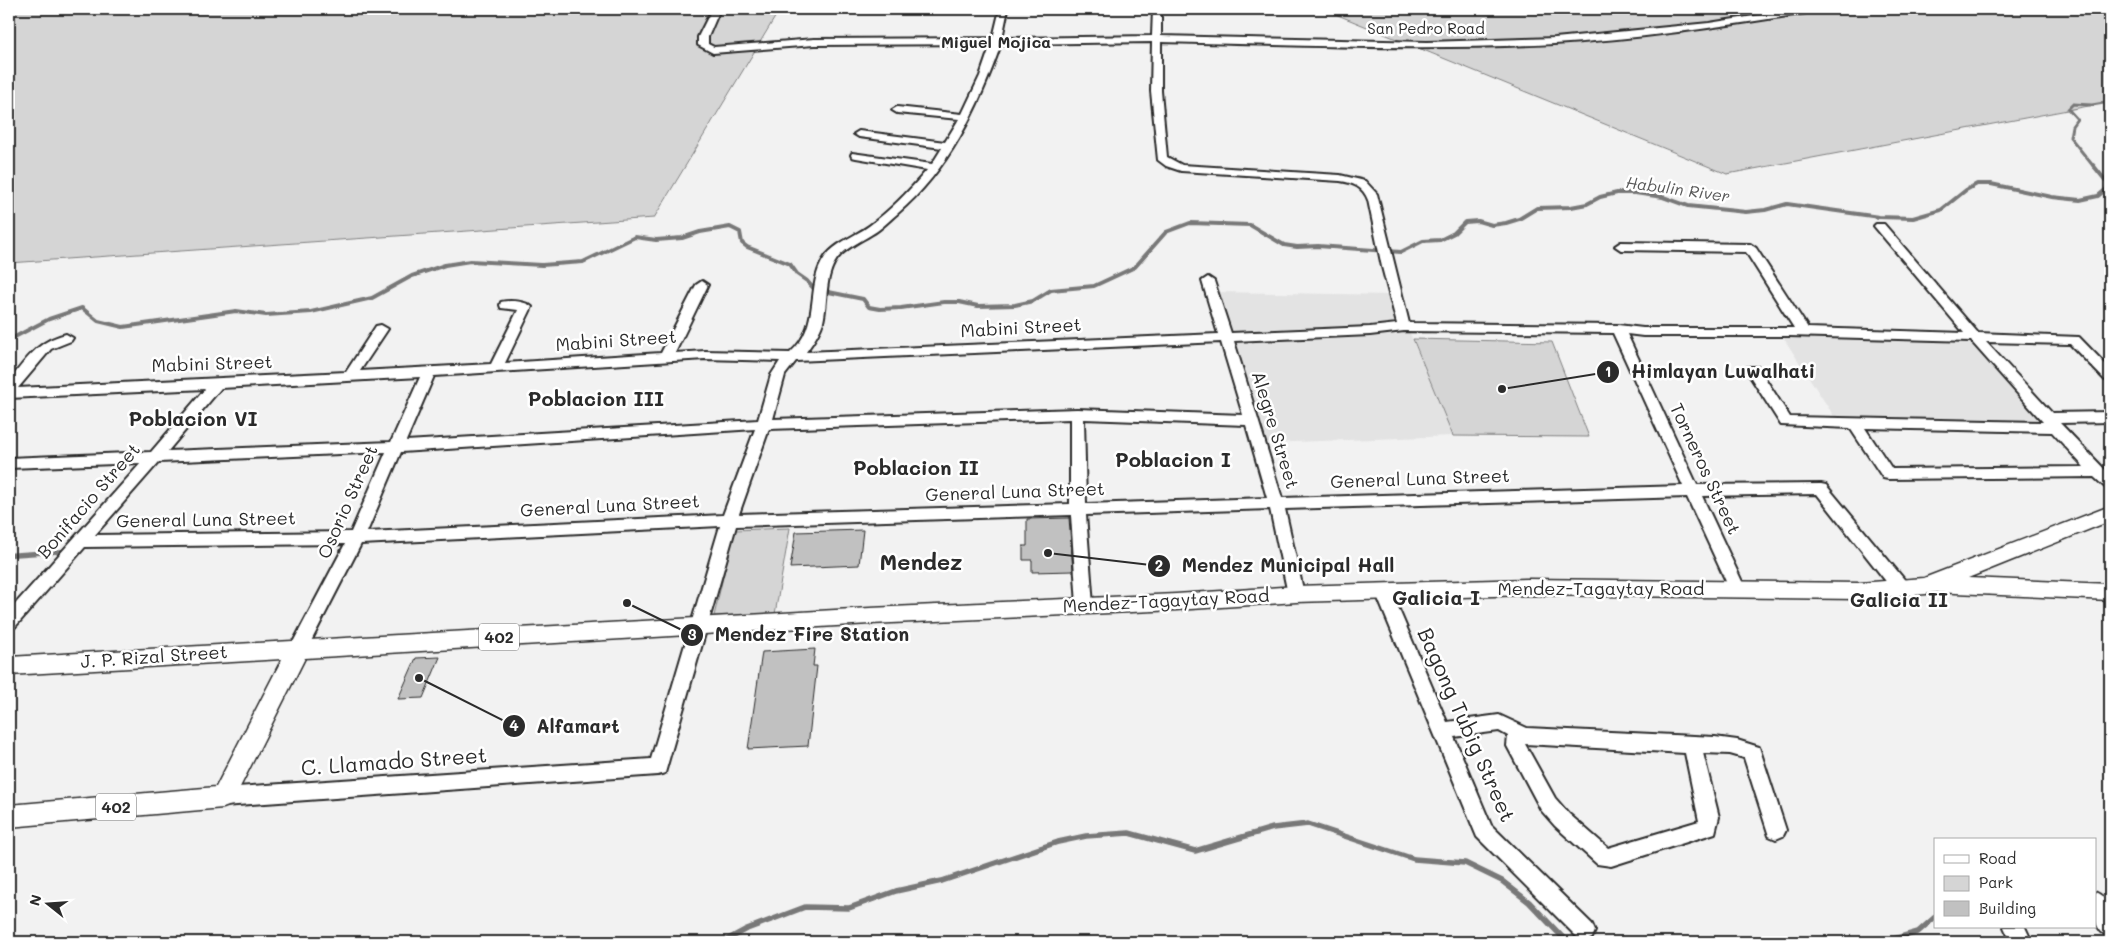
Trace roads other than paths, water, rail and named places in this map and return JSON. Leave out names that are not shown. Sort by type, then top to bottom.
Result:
[{"type":"main road","name":"Mendez-Tagaytay Road","points":[[299,648],[1296,594],[1527,587],[1859,591],[1902,589],[1926,586],[1977,564],[2110,513]]},
{"type":"main road","points":[[1977,564],[1982,575],[1996,586]]},
{"type":"main road","points":[[1926,586],[1996,586],[2110,592]]},
{"type":"main road","points":[[223,797],[299,648]]},
{"type":"main road","name":"J. P. Rizal Street","points":[[9,666],[299,648]]},
{"type":"main road","name":"402","points":[[9,816],[223,797]]},
{"type":"street","name":"San Pedro Road","points":[[716,9],[703,37],[703,45],[713,50],[814,42],[1157,38],[1427,45],[1556,41],[1709,26],[1813,9]]},
{"type":"street","points":[[698,626],[729,520],[764,424],[778,375],[784,365],[795,356],[810,338],[816,323],[822,282],[830,259],[839,250],[873,228],[895,210],[935,168],[966,117],[985,76],[997,41],[1004,9]]},
{"type":"street","points":[[1157,9],[1156,91],[1162,158],[1170,164],[1181,168],[1340,178],[1364,184],[1371,191],[1374,200],[1388,267],[1404,327]]},
{"type":"street","points":[[897,110],[966,117]]},
{"type":"street","points":[[859,134],[949,146]]},
{"type":"street","points":[[856,155],[935,168]]},
{"type":"street","points":[[1880,226],[1975,338],[2097,472],[2110,483]]},
{"type":"street","points":[[1621,246],[1750,248],[1804,333]]},
{"type":"street","name":"Alegre Street","points":[[1208,281],[1276,503],[1296,594]]},
{"type":"street","points":[[666,357],[702,285]]},
{"type":"street","points":[[496,368],[526,307],[506,305]]},
{"type":"street","name":"Mabini Street","points":[[9,392],[429,372],[706,355],[795,356],[1370,331],[1404,327],[1618,329]]},
{"type":"street","points":[[350,376],[381,329]]},
{"type":"street","points":[[1618,329],[1642,332],[1789,332],[2074,340],[2110,377]]},
{"type":"street","name":"Torneros Street","points":[[1618,329],[1738,590]]},
{"type":"street","points":[[9,392],[46,346],[66,338]]},
{"type":"street","points":[[1753,370],[1786,422],[2052,422],[2110,417]]},
{"type":"street","name":"Osorio Street","points":[[299,648],[356,538],[429,372]]},
{"type":"street","name":"Bonifacio Street","points":[[9,622],[155,457],[218,382]]},
{"type":"street","points":[[1077,414],[1078,510],[1086,605]]},
{"type":"street","points":[[9,463],[395,447],[764,424],[1077,414],[1252,420]]},
{"type":"street","points":[[1854,422],[1888,474],[2097,472]]},
{"type":"street","name":"General Luna Street","points":[[81,541],[356,538],[729,520],[1693,491],[1821,489],[1902,589]]},
{"type":"street","name":"Bagong Tubig Street","points":[[1383,591],[1484,831],[1585,931]]},
{"type":"street","name":"C. Llamado Street","points":[[223,797],[658,767],[698,626]]},
{"type":"street","points":[[1441,731],[1498,723],[1506,725],[1525,736],[1692,745],[1717,744],[1744,749],[1752,753],[1776,830]]},
{"type":"street","points":[[1517,733],[1516,746],[1548,804],[1562,820],[1604,857],[1611,857],[1708,827],[1709,818],[1692,745]]},
{"type":"street","points":[[2096,904],[2110,927]]},
{"type":"street","points":[[2015,928],[2022,942]]},
{"type":"waterway","name":"Habulin River","points":[[2094,167],[2070,137],[2072,126],[2077,119],[2068,109],[2073,104],[2092,105],[2110,102]]},
{"type":"waterway","name":"Habulin River","points":[[9,340],[49,319],[82,308],[98,321],[123,327],[236,311],[266,315],[311,312],[372,298],[412,276],[445,265],[470,261],[542,265],[583,262],[635,237],[656,240],[682,238],[700,232],[730,227],[740,232],[742,243],[747,247],[790,264],[797,274],[814,289],[863,299],[869,307],[880,309],[901,308],[944,302],[959,302],[978,306],[1015,305],[1033,301],[1051,290],[1094,286],[1135,267],[1166,232],[1190,223],[1250,225],[1284,245],[1297,247],[1318,246],[1401,252],[1423,241],[1440,240],[1454,233],[1465,222],[1478,221],[1492,225],[1506,223],[1519,219],[1537,208],[1571,207],[1587,204],[1600,197],[1617,193],[1635,193],[1663,197],[1688,206],[1746,212],[1765,210],[1787,204],[1879,217],[1913,218],[1941,210],[1966,190],[1977,184],[1991,184],[2052,197],[2080,200],[2098,196],[2110,186],[2093,165]]},
{"type":"waterway","points":[[9,555],[66,551]]},
{"type":"waterway","points":[[723,942],[747,929],[805,907],[849,908],[896,891],[942,881],[1058,842],[1086,836],[1129,833],[1195,851],[1273,828],[1308,824],[1414,859],[1465,863],[1502,881],[1529,902],[1567,942]]},
{"type":"waterway","points":[[1883,942],[1918,932],[1934,918]]},
{"type":"place","name":"Himlayan Luwalhati","points":[[1502,389]]},
{"type":"place","name":"Mendez Municipal Hall","points":[[1048,553]]},
{"type":"place","name":"Mendez Fire Station","points":[[627,603]]},
{"type":"place","name":"Alfamart","points":[[419,678]]},
{"type":"district","name":"Miguel Mojica","points":[[996,42]]},
{"type":"district","name":"Poblacion III","points":[[596,399]]},
{"type":"district","name":"Poblacion VI","points":[[193,419]]},
{"type":"district","name":"Poblacion I","points":[[1173,460]]},
{"type":"district","name":"Poblacion II","points":[[916,468]]},
{"type":"district","name":"Mendez","points":[[921,562]]},
{"type":"district","name":"Galicia I","points":[[1436,598]]},
{"type":"district","name":"Galicia II","points":[[1899,600]]}]
